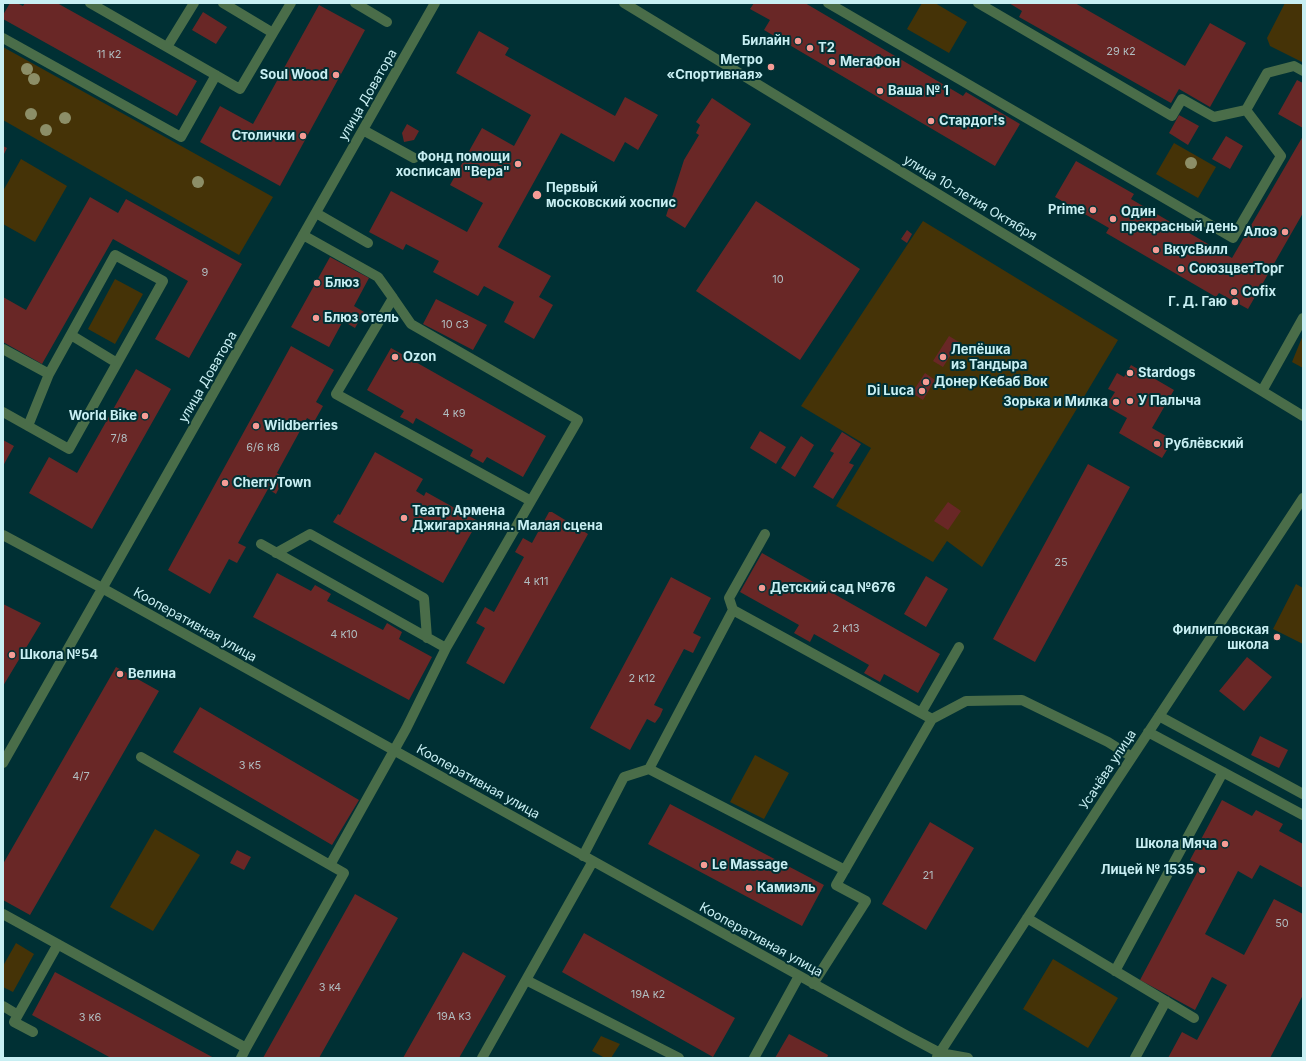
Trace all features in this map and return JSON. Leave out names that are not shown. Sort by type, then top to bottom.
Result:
[{"type":"street","points":[[90,3],[240,89],[291,3]]},
{"type":"street","points":[[167,47],[194,3]]},
{"type":"street","points":[[223,3],[235,6],[273,33]]},
{"type":"street","points":[[355,3],[387,22]]},
{"type":"street","name":"улица Доватора","points":[[4,758],[435,3]]},
{"type":"street","name":"улица 10-летия Октября","points":[[624,3],[1303,416]]},
{"type":"street","points":[[828,3],[1233,238],[1280,156],[1246,110]]},
{"type":"street","points":[[978,3],[1172,116],[1182,99],[1214,117],[1246,110],[1267,73],[1294,66],[1303,71]]},
{"type":"street","points":[[3,38],[181,137],[216,75]]},
{"type":"street","points":[[363,130],[414,158]]},
{"type":"street","points":[[316,213],[368,243]]},
{"type":"street","points":[[303,235],[378,277],[411,324],[578,420],[446,648],[394,750],[330,865]]},
{"type":"street","points":[[3,412],[69,449],[162,281],[115,255],[49,374],[28,426]]},
{"type":"street","points":[[393,298],[336,394],[531,501]]},
{"type":"street","points":[[1262,391],[1303,318]]},
{"type":"street","points":[[71,335],[117,362]]},
{"type":"street","points":[[3,349],[49,374]]},
{"type":"street","name":"Усачёва улица","points":[[938,1055],[1148,732],[1303,498]]},
{"type":"street","points":[[276,553],[310,534],[424,598],[427,638]]},
{"type":"street","points":[[765,534],[728,598],[733,610],[932,719]]},
{"type":"street","name":"Кооперативная улица","points":[[3,535],[102,588],[394,750],[938,1055],[968,1058]]},
{"type":"street","points":[[261,544],[446,648]]},
{"type":"street","points":[[583,856],[624,777],[649,769],[733,610]]},
{"type":"street","points":[[921,713],[959,647]]},
{"type":"street","points":[[813,984],[866,901],[836,885],[932,719],[966,701],[1022,700],[1108,742],[1132,757]]},
{"type":"street","points":[[1159,716],[1303,794]]},
{"type":"street","points":[[1148,732],[1303,815]]},
{"type":"street","points":[[141,757],[344,873],[241,1058]]},
{"type":"street","points":[[649,769],[845,870]]},
{"type":"street","points":[[1115,971],[1223,772]]},
{"type":"street","points":[[482,1058],[593,861]]},
{"type":"street","points":[[3,914],[246,1048]]},
{"type":"street","points":[[1027,918],[1194,1018]]},
{"type":"street","points":[[33,1032],[14,1022],[58,944]]},
{"type":"street","points":[[754,1058],[799,976]]},
{"type":"street","points":[[526,980],[679,1058]]},
{"type":"street","points":[[1135,1058],[1166,1001]]},
{"type":"street","points":[[3,1006],[18,1014]]},
{"type":"shaded area","points":[[922,3],[935,3],[967,22],[949,53],[907,29]]},
{"type":"shaded area","points":[[1285,3],[1303,3],[1302,62],[1270,46],[1267,38]]},
{"type":"shaded area","points":[[3,47],[273,197],[239,255],[3,120]]},
{"type":"shaded area","points":[[1174,143],[1216,167],[1198,198],[1156,174]]},
{"type":"shaded area","points":[[21,159],[67,186],[35,242],[3,224],[3,191]]},
{"type":"shaded area","points":[[923,221],[1118,340],[982,567],[947,541],[933,562],[836,506],[871,448],[801,406]]},
{"type":"shaded area","points":[[115,279],[143,294],[115,344],[88,329]]},
{"type":"shaded area","points":[[1303,335],[1303,368],[1292,362]]},
{"type":"shaded area","points":[[1296,584],[1303,588],[1303,644],[1273,629]]},
{"type":"shaded area","points":[[755,755],[789,773],[764,819],[730,802]]},
{"type":"shaded area","points":[[155,829],[200,855],[153,931],[110,907]]},
{"type":"shaded area","points":[[16,943],[34,954],[13,992],[3,987],[3,966]]},
{"type":"shaded area","points":[[1053,959],[1118,998],[1088,1048],[1023,1009]]},
{"type":"shaded area","points":[[601,1036],[620,1044],[611,1058],[605,1058],[592,1051]]},
{"type":"building","points":[[10,3],[17,3],[23,6],[25,3],[57,3],[197,81],[177,116],[3,19],[3,15]]},
{"type":"building","points":[[754,3],[805,3],[963,96],[966,92],[1020,124],[995,166],[764,30],[770,20],[750,9]]},
{"type":"building","points":[[1009,3],[1075,3],[1185,66],[1210,23],[1246,43],[1210,107],[1179,89],[1171,103],[1019,17],[1022,11]]},
{"type":"building","points":[[319,5],[365,30],[280,186],[200,142],[220,106],[253,124]]},
{"type":"building","points":[[203,12],[227,27],[216,44],[192,30]]},
{"type":"building","points":[[479,31],[509,48],[505,55],[615,116],[625,97],[658,115],[638,150],[625,142],[614,162],[561,133],[498,247],[551,276],[539,297],[553,305],[534,339],[504,322],[514,302],[484,286],[478,296],[433,272],[439,261],[406,244],[403,250],[369,232],[391,191],[467,232],[483,203],[450,185],[482,128],[514,146],[531,115],[456,73]]},
{"type":"building","points":[[1297,80],[1303,83],[1303,128],[1278,114]]},
{"type":"building","points":[[712,98],[751,124],[685,228],[666,216],[684,160],[699,135],[696,133],[700,125],[696,122]]},
{"type":"building","points":[[1179,115],[1199,126],[1188,145],[1169,133]]},
{"type":"building","points":[[407,124],[419,131],[414,140],[404,142],[402,133]]},
{"type":"building","points":[[1226,136],[1243,146],[1230,169],[1212,159]]},
{"type":"building","points":[[1303,136],[1303,213],[1248,309],[1219,293],[1216,297],[1106,233],[1109,228],[1055,197],[1076,161],[1134,194],[1131,199],[1232,258]]},
{"type":"building","points":[[3,146],[7,148],[3,156]]},
{"type":"building","points":[[90,197],[118,213],[126,199],[242,264],[189,358],[155,339],[188,281],[113,239],[42,364],[3,342],[3,297],[26,310]]},
{"type":"building","points":[[756,201],[860,269],[800,360],[696,291]]},
{"type":"building","points":[[907,230],[912,234],[907,243],[901,239]]},
{"type":"building","points":[[330,257],[369,278],[354,306],[364,312],[355,328],[343,321],[329,347],[291,327]]},
{"type":"building","points":[[436,299],[487,325],[473,350],[423,324]]},
{"type":"building","points":[[949,336],[959,342],[943,367],[933,361]]},
{"type":"building","points":[[291,346],[334,370],[316,402],[323,406],[314,422],[307,418],[277,473],[284,478],[276,494],[268,489],[238,543],[246,547],[237,563],[229,559],[210,594],[168,570]]},
{"type":"building","points":[[391,348],[546,436],[523,477],[487,457],[483,463],[470,456],[473,450],[416,418],[413,424],[400,417],[404,411],[367,390]]},
{"type":"building","points":[[1131,365],[1174,390],[1152,428],[1173,440],[1162,458],[1119,433],[1127,418],[1106,406],[1115,392],[1108,389],[1117,373],[1124,377]]},
{"type":"building","points":[[136,369],[171,389],[92,529],[29,493],[49,457],[77,473]]},
{"type":"building","points":[[925,373],[935,380],[923,400],[912,393]]},
{"type":"building","points":[[760,431],[786,447],[776,464],[750,448]]},
{"type":"building","points":[[842,432],[861,444],[849,463],[854,465],[833,499],[813,487],[834,453],[830,451]]},
{"type":"building","points":[[801,436],[814,445],[795,477],[781,468]]},
{"type":"building","points":[[3,440],[14,446],[3,466]]},
{"type":"building","name":"Театр Армена Джигарханяна. Малая сцена","points":[[375,452],[423,479],[416,491],[424,496],[426,492],[478,521],[443,583],[333,522],[338,514],[340,515]]},
{"type":"building","points":[[1088,464],[1130,487],[1035,662],[993,639]]},
{"type":"building","points":[[948,502],[961,511],[948,530],[934,521]]},
{"type":"building","points":[[549,512],[552,512],[588,534],[504,684],[466,663],[485,628],[476,623],[485,607],[494,612],[524,557],[515,552],[523,538],[532,543]]},
{"type":"building","points":[[762,553],[940,654],[918,693],[884,674],[880,682],[864,673],[869,665],[814,634],[810,642],[794,633],[799,625],[740,592]]},
{"type":"building","points":[[277,573],[311,591],[315,585],[331,594],[327,601],[383,630],[387,623],[402,632],[399,639],[432,657],[409,700],[253,617]]},
{"type":"building","points":[[926,576],[948,589],[926,627],[904,614]]},
{"type":"building","points":[[671,577],[711,598],[693,633],[701,637],[693,653],[684,649],[654,705],[663,709],[660,716],[655,723],[647,719],[630,750],[590,728]]},
{"type":"building","name":"Школа №54","points":[[3,604],[41,623],[3,686]]},
{"type":"building","points":[[1247,657],[1272,677],[1244,711],[1219,691]]},
{"type":"building","points":[[116,667],[159,691],[30,915],[3,900],[3,864]]},
{"type":"building","points":[[200,707],[359,800],[332,845],[173,752]]},
{"type":"building","points":[[1260,736],[1288,750],[1279,768],[1251,755]]},
{"type":"building","points":[[1222,800],[1252,816],[1256,810],[1283,824],[1279,831],[1303,844],[1303,888],[1260,865],[1252,879],[1238,871],[1205,934],[1244,955],[1274,899],[1303,914],[1303,995],[1270,1058],[1168,1058],[1182,1032],[1197,1040],[1227,985],[1212,977],[1195,1010],[1140,980],[1201,865],[1190,860]]},
{"type":"building","points":[[670,804],[824,885],[802,926],[648,844]]},
{"type":"building","points":[[930,822],[974,848],[926,930],[882,904]]},
{"type":"building","points":[[237,850],[251,857],[244,870],[230,863]]},
{"type":"building","points":[[355,894],[398,918],[319,1058],[263,1058]]},
{"type":"building","points":[[584,933],[735,1018],[713,1057],[562,972]]},
{"type":"building","points":[[463,952],[506,976],[459,1058],[403,1058]]},
{"type":"building","points":[[55,972],[214,1058],[111,1058],[32,1015]]},
{"type":"building","points":[[789,1034],[828,1055],[827,1058],[775,1058]]},
{"type":"place","name":"Билайн","points":[[798,41]]},
{"type":"place","name":"T2","points":[[810,48]]},
{"type":"place","name":"МегаФон","points":[[832,62]]},
{"type":"place","name":"Метро «Спортивная»","points":[[771,67]]},
{"type":"place","name":"Soul Wood","points":[[336,75]]},
{"type":"place","name":"Ваша № 1","points":[[880,91]]},
{"type":"place","name":"Стардог!s","points":[[931,121]]},
{"type":"place","name":"Столички","points":[[303,136]]},
{"type":"place","name":"Фонд помощи хосписам \"Вера\"","points":[[518,164]]},
{"type":"place","name":"Первый московский хоспис","points":[[537,195]]},
{"type":"place","name":"Prime","points":[[1093,210]]},
{"type":"place","name":"Один прекрасный день","points":[[1113,219]]},
{"type":"place","name":"Алоэ","points":[[1285,232]]},
{"type":"place","name":"ВкусВилл","points":[[1156,250]]},
{"type":"place","name":"СоюзцветТорг","points":[[1181,269]]},
{"type":"place","name":"Блюз","points":[[317,283]]},
{"type":"place","name":"Cofix","points":[[1234,292]]},
{"type":"place","name":"Г. Д. Гаю","points":[[1235,302]]},
{"type":"place","name":"Блюз отель","points":[[316,318]]},
{"type":"place","name":"Ozon","points":[[395,357]]},
{"type":"place","name":"Лепёшка из Тандыра","points":[[943,357]]},
{"type":"place","name":"Stardogs","points":[[1130,373]]},
{"type":"place","name":"Донер Кебаб Вок","points":[[926,382]]},
{"type":"place","name":"Di Luca","points":[[922,391]]},
{"type":"place","name":"У Палыча","points":[[1130,401]]},
{"type":"place","name":"Зорька и Милка","points":[[1116,402]]},
{"type":"place","name":"World Bike","points":[[145,416]]},
{"type":"place","name":"Wildberries","points":[[256,426]]},
{"type":"place","name":"Рублёвский","points":[[1157,444]]},
{"type":"place","name":"CherryTown","points":[[225,483]]},
{"type":"place","name":"Театр Армена Джигарханяна. Малая сцена","points":[[404,518]]},
{"type":"place","name":"Детский сад №676","points":[[762,588]]},
{"type":"place","name":"Филипповская школа","points":[[1277,637]]},
{"type":"place","name":"Школа №54","points":[[12,655]]},
{"type":"place","name":"Велина","points":[[120,674]]},
{"type":"place","name":"Школа Мяча","points":[[1225,844]]},
{"type":"place","name":"Le Massage","points":[[704,865]]},
{"type":"place","name":"Лицей № 1535","points":[[1202,870]]},
{"type":"place","name":"Камиэль","points":[[749,888]]}]
